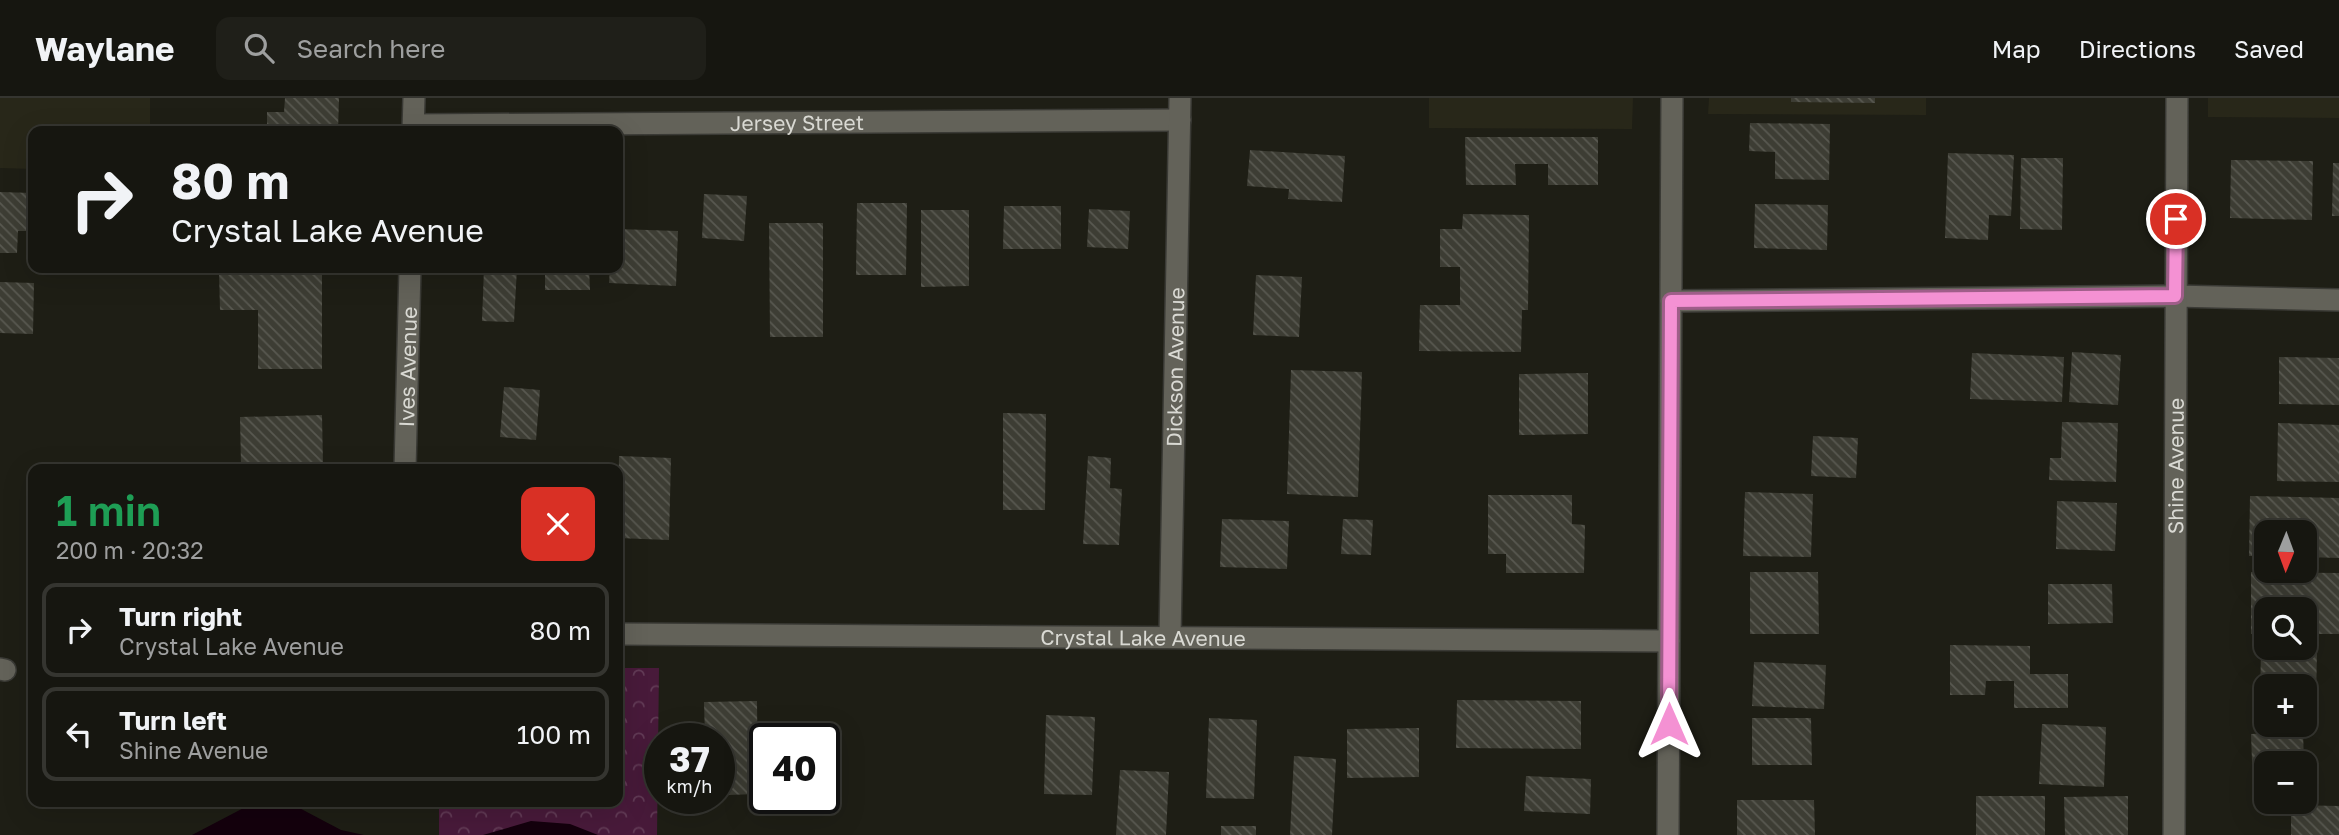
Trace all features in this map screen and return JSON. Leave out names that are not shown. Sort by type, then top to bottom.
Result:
[{"type":"street","points":[[413,126],[414,98]]},
{"type":"street","name":"Dickson Avenue","points":[[1170,637],[1180,98]]},
{"type":"street","points":[[1668,835],[1672,98]]},
{"type":"street","name":"Shine Avenue","points":[[2174,835],[2177,98]]},
{"type":"street","name":"Jersey Street","points":[[605,126],[1180,120]]},
{"type":"street","name":"Ives Avenue","points":[[405,464],[410,273]]},
{"type":"street","points":[[1671,301],[2175,296],[2339,300]]},
{"type":"street","name":"Crystal Lake Avenue","points":[[623,634],[1669,641]]},
{"type":"shaded area","points":[[0,98],[150,98],[150,126],[28,126],[28,169],[0,168]]},
{"type":"shaded area","points":[[1429,98],[1633,98],[1632,129],[1429,128]]},
{"type":"shaded area","points":[[1709,98],[1926,98],[1926,115],[1708,114]]},
{"type":"shaded area","points":[[2208,98],[2339,98],[2339,118],[2208,117]]},
{"type":"shaded area","points":[[245,807],[297,807],[341,830],[364,835],[192,835]]},
{"type":"shaded area","points":[[531,821],[570,824],[598,835],[483,835]]},
{"type":"green space","points":[[623,668],[659,668],[658,723],[644,723],[644,814],[657,814],[657,835],[439,835],[439,807],[623,807]]},
{"type":"building","points":[[285,98],[339,98],[338,126],[267,126],[267,112],[284,112]]},
{"type":"building","points":[[1791,98],[1875,98],[1875,103],[1791,102]]},
{"type":"building","points":[[1750,123],[1830,124],[1829,180],[1775,179],[1775,152],[1749,151]]},
{"type":"building","points":[[1465,137],[1598,137],[1598,185],[1548,185],[1548,164],[1515,164],[1516,185],[1466,185]]},
{"type":"building","points":[[1250,150],[1345,156],[1342,202],[1288,199],[1289,189],[1247,186]]},
{"type":"building","points":[[1948,153],[2014,155],[2011,216],[1989,215],[1988,240],[1945,238]]},
{"type":"building","points":[[2021,158],[2063,158],[2062,230],[2020,229]]},
{"type":"building","points":[[2231,160],[2313,161],[2312,220],[2230,218]]},
{"type":"building","points":[[2333,163],[2339,163],[2339,216],[2332,216]]},
{"type":"building","points":[[0,192],[28,193],[28,231],[18,231],[17,253],[0,253]]},
{"type":"building","points":[[704,194],[747,196],[744,241],[702,238]]},
{"type":"building","points":[[857,203],[907,203],[906,275],[856,275]]},
{"type":"building","points":[[1755,204],[1828,205],[1827,250],[1754,248]]},
{"type":"building","points":[[1004,206],[1061,206],[1061,249],[1003,249]]},
{"type":"building","points":[[1089,209],[1130,211],[1128,249],[1087,247]]},
{"type":"building","points":[[921,210],[969,210],[969,286],[921,287]]},
{"type":"building","points":[[1463,214],[1529,215],[1528,310],[1522,310],[1521,352],[1419,351],[1420,305],[1460,305],[1460,267],[1440,267],[1440,229],[1462,229]]},
{"type":"building","points":[[769,223],[823,223],[823,337],[770,337]]},
{"type":"building","points":[[623,229],[678,231],[676,286],[609,283],[610,273],[623,273]]},
{"type":"building","points":[[219,273],[322,273],[322,369],[258,369],[258,310],[220,310]]},
{"type":"building","points":[[484,273],[517,273],[514,322],[482,321]]},
{"type":"building","points":[[545,273],[589,273],[590,290],[545,290]]},
{"type":"building","points":[[1256,275],[1302,277],[1299,337],[1253,335]]},
{"type":"building","points":[[0,282],[34,283],[33,334],[0,333]]},
{"type":"building","points":[[2072,352],[2121,355],[2118,405],[2069,402]]},
{"type":"building","points":[[1972,353],[2064,357],[2062,402],[1970,399]]},
{"type":"building","points":[[2279,357],[2339,358],[2339,405],[2279,404]]},
{"type":"building","points":[[1291,370],[1362,372],[1358,497],[1287,494]]},
{"type":"building","points":[[1588,373],[1588,434],[1519,435],[1519,374]]},
{"type":"building","points":[[504,387],[540,390],[536,440],[500,437]]},
{"type":"building","points":[[1003,413],[1046,414],[1045,510],[1003,510]]},
{"type":"building","points":[[322,415],[323,464],[241,464],[240,417]]},
{"type":"building","points":[[2062,422],[2118,423],[2116,482],[2049,480],[2050,458],[2061,458]]},
{"type":"building","points":[[2278,423],[2339,425],[2339,482],[2277,481]]},
{"type":"building","points":[[1813,436],[1858,438],[1856,478],[1811,476]]},
{"type":"building","points":[[619,456],[671,458],[669,540],[623,538],[623,464],[619,464]]},
{"type":"building","points":[[1088,456],[1111,458],[1110,488],[1122,489],[1119,545],[1083,544]]},
{"type":"building","points":[[1745,492],[1813,494],[1811,557],[1743,556]]},
{"type":"building","points":[[1488,495],[1572,495],[1572,524],[1585,525],[1584,573],[1506,573],[1506,554],[1488,554]]},
{"type":"building","points":[[2250,496],[2339,498],[2339,558],[2317,557],[2317,520],[2254,520],[2254,556],[2249,556]]},
{"type":"building","points":[[2057,501],[2117,503],[2115,551],[2056,549]]},
{"type":"building","points":[[1222,519],[1289,521],[1287,569],[1220,567]]},
{"type":"building","points":[[1343,519],[1373,520],[1371,555],[1341,554]]},
{"type":"building","points":[[1750,572],[1818,572],[1819,634],[1750,634]]},
{"type":"building","points":[[2251,572],[2254,572],[2254,583],[2317,583],[2317,573],[2339,573],[2339,634],[2317,634],[2317,597],[2254,597],[2254,634],[2251,634]]},
{"type":"building","points":[[2048,584],[2112,584],[2113,623],[2048,624]]},
{"type":"building","points":[[1950,645],[2030,646],[2030,674],[2068,674],[2068,708],[2014,708],[2014,681],[1986,681],[1985,695],[1950,695]]},
{"type":"building","points":[[2261,660],[2317,660],[2317,674],[2261,674]]},
{"type":"building","points":[[1754,662],[1826,665],[1824,709],[1752,706]]},
{"type":"building","points":[[1457,700],[1581,701],[1581,749],[1456,748]]},
{"type":"building","points":[[757,701],[757,723],[749,723],[749,794],[735,795],[735,723],[705,723],[704,702]]},
{"type":"building","points":[[1046,715],[1095,717],[1092,795],[1044,794]]},
{"type":"building","points":[[1209,718],[1257,720],[1254,799],[1206,798]]},
{"type":"building","points":[[1752,718],[1811,718],[1812,765],[1752,765]]},
{"type":"building","points":[[2042,724],[2106,727],[2104,787],[2039,784]]},
{"type":"building","points":[[1419,728],[1419,777],[1347,778],[1347,729]]},
{"type":"building","points":[[2251,734],[2254,734],[2254,737],[2303,737],[2304,751],[2254,751],[2253,788]]},
{"type":"building","points":[[1294,756],[1336,759],[1332,835],[1290,835]]},
{"type":"building","points":[[1120,770],[1169,772],[1166,835],[1116,835]]},
{"type":"building","points":[[1526,776],[1591,779],[1590,814],[1524,811]]},
{"type":"building","points":[[1976,796],[2045,796],[2045,835],[1976,835]]},
{"type":"building","points":[[2128,796],[2128,835],[2065,835],[2064,797]]},
{"type":"building","points":[[1737,800],[1814,800],[1815,835],[1737,835]]},
{"type":"building","points":[[2317,806],[2339,806],[2339,835],[2291,835],[2291,814],[2317,814]]},
{"type":"building","points":[[1221,826],[1256,826],[1256,835],[1221,835]]},
{"type":"route","points":[[1669,724],[1671,301],[2175,296],[2176,219]]}]
